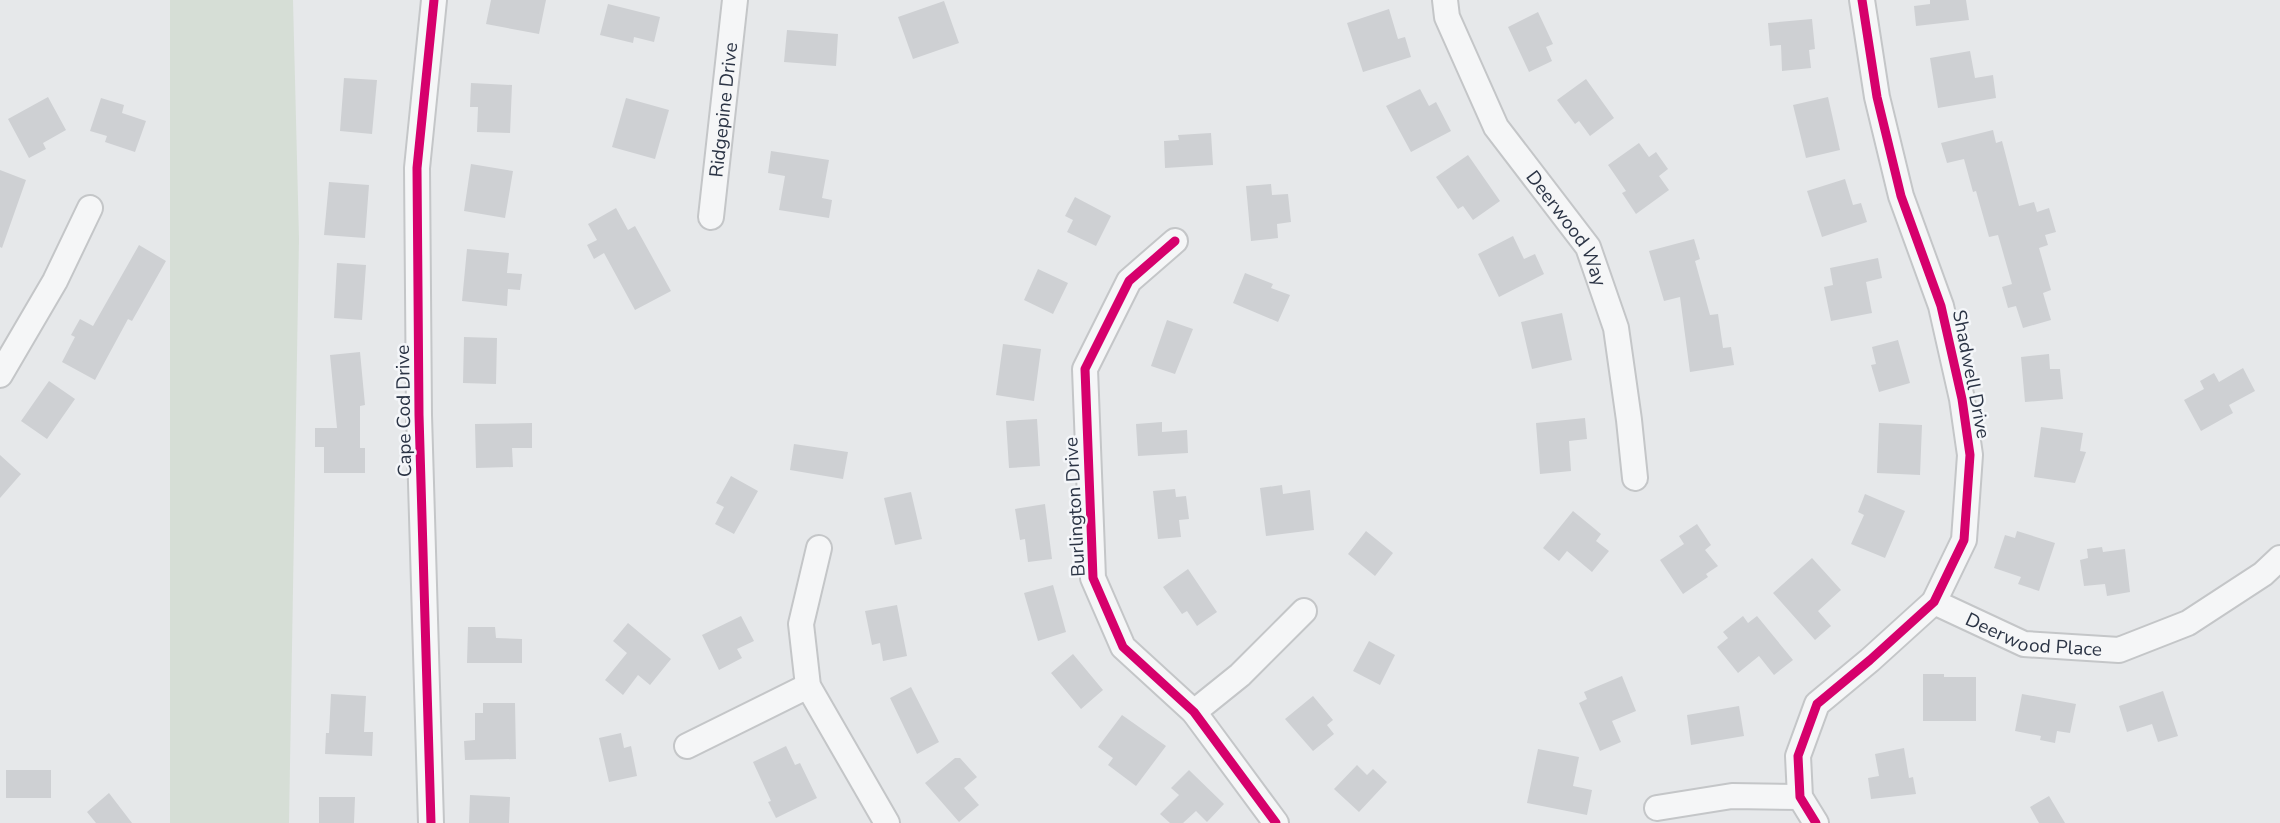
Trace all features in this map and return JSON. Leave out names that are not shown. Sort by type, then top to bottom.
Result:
[{"type":"street","name":"Cape Cod Drive","points":[[431,823],[419,415],[417,168],[434,0]]},
{"type":"street","name":"Ridgepine Drive","points":[[711,217],[735,0]]},
{"type":"street","name":"Deerwood Way","points":[[1445,0],[1447,17],[1496,127],[1588,247],[1616,328],[1635,478]]},
{"type":"street","name":"Shadwell Drive","points":[[1815,823],[1800,797],[1798,756],[1817,704],[1934,602],[1964,540],[1970,455],[1962,398],[1941,306],[1901,196],[1877,97],[1862,0]]},
{"type":"street","points":[[0,375],[55,281],[90,208]]},
{"type":"street","name":"Burlington Drive","points":[[1175,241],[1129,281],[1085,369],[1093,578],[1123,647],[1194,712],[1276,823]]},
{"type":"street","points":[[819,548],[802,624],[808,686],[887,823]]},
{"type":"street","name":"Deerwood Place","points":[[1934,602],[2024,644],[2119,650],[2188,622],[2263,574],[2280,558]]},
{"type":"street","points":[[1194,712],[1240,675],[1304,611]]},
{"type":"street","points":[[687,746],[808,686]]},
{"type":"street","points":[[1657,808],[1732,796],[1800,797]]},
{"type":"shaded area","points":[[170,0],[293,0],[299,239],[289,823],[170,823]]},
{"type":"building","points":[[491,0],[546,0],[539,34],[486,24]]},
{"type":"building","points":[[1930,0],[1966,0],[1969,20],[1916,26],[1914,6],[1930,4]]},
{"type":"building","points":[[944,1],[959,43],[913,59],[898,17]]},
{"type":"building","points":[[608,4],[660,17],[654,42],[634,37],[633,43],[600,35]]},
{"type":"building","points":[[1389,9],[1398,39],[1405,37],[1411,57],[1363,72],[1347,23]]},
{"type":"building","points":[[1538,12],[1553,44],[1546,47],[1552,61],[1529,72],[1508,27]]},
{"type":"building","points":[[1812,19],[1815,49],[1809,50],[1811,68],[1782,71],[1781,45],[1770,46],[1768,23]]},
{"type":"building","points":[[787,30],[838,34],[836,66],[784,62]]},
{"type":"building","points":[[1970,51],[1975,78],[1993,75],[1996,98],[1938,108],[1930,58]]},
{"type":"building","points":[[344,78],[377,80],[372,134],[340,131]]},
{"type":"building","points":[[1586,79],[1614,118],[1590,136],[1579,121],[1575,124],[1557,100]]},
{"type":"building","points":[[471,83],[512,85],[510,133],[477,132],[478,107],[470,107]]},
{"type":"building","points":[[1420,89],[1429,106],[1436,102],[1451,131],[1411,152],[1386,106]]},
{"type":"building","points":[[48,97],[66,130],[43,143],[46,149],[29,158],[8,119]]},
{"type":"building","points":[[1828,97],[1840,150],[1806,158],[1793,105]]},
{"type":"building","points":[[101,98],[124,105],[122,113],[146,121],[135,152],[105,142],[107,136],[90,131]]},
{"type":"building","points":[[626,98],[669,110],[655,159],[612,147]]},
{"type":"building","points":[[1993,130],[1996,143],[2002,141],[2019,206],[2034,202],[2037,212],[2049,208],[2056,232],[2045,235],[2048,245],[2039,248],[2051,290],[2043,293],[2051,320],[2023,328],[2016,306],[2008,308],[2002,287],[2012,284],[1998,235],[1989,237],[1964,159],[1947,163],[1941,143]]},
{"type":"building","points":[[1211,133],[1213,165],[1165,168],[1164,141],[1179,140],[1178,135]]},
{"type":"building","points":[[1639,143],[1649,157],[1656,152],[1668,169],[1659,176],[1669,190],[1636,214],[1622,193],[1626,191],[1608,165]]},
{"type":"building","points":[[771,151],[829,160],[822,198],[832,200],[829,218],[779,210],[785,176],[768,173]]},
{"type":"building","points":[[1468,155],[1500,201],[1473,220],[1463,206],[1458,209],[1436,177]]},
{"type":"building","points":[[471,164],[513,171],[505,218],[464,211]]},
{"type":"building","points":[[0,170],[26,180],[2,248],[0,247]]},
{"type":"building","points":[[1845,179],[1853,205],[1861,203],[1867,222],[1822,237],[1807,191]]},
{"type":"building","points":[[329,182],[369,185],[365,238],[324,235]]},
{"type":"building","points":[[1271,184],[1272,195],[1288,194],[1291,222],[1277,224],[1278,238],[1251,241],[1246,186]]},
{"type":"building","points":[[1075,197],[1111,216],[1096,246],[1067,232],[1073,220],[1065,216]]},
{"type":"building","points":[[616,208],[628,230],[635,226],[671,291],[635,310],[604,253],[594,259],[587,245],[597,240],[588,224]]},
{"type":"building","points":[[1513,236],[1524,259],[1535,254],[1544,274],[1499,297],[1478,254]]},
{"type":"building","points":[[1694,239],[1700,259],[1695,261],[1710,315],[1718,314],[1723,348],[1731,347],[1734,365],[1690,372],[1680,297],[1664,301],[1649,251]]},
{"type":"building","points":[[139,245],[166,261],[132,321],[128,319],[95,380],[62,362],[75,337],[71,335],[80,319],[93,326]]},
{"type":"building","points":[[467,249],[509,253],[507,273],[522,274],[520,290],[508,289],[507,306],[462,301]]},
{"type":"building","points":[[1878,258],[1882,278],[1866,282],[1872,313],[1831,321],[1824,287],[1833,285],[1830,268]]},
{"type":"building","points":[[337,263],[366,265],[362,320],[334,318]]},
{"type":"building","points":[[1038,269],[1068,283],[1053,314],[1024,300]]},
{"type":"building","points":[[1245,273],[1273,284],[1271,288],[1290,295],[1278,322],[1233,303]]},
{"type":"building","points":[[1562,313],[1572,360],[1532,369],[1521,322]]},
{"type":"building","points":[[1167,320],[1193,329],[1175,374],[1151,366]]},
{"type":"building","points":[[464,337],[497,338],[496,384],[463,383]]},
{"type":"building","points":[[1898,340],[1910,383],[1879,392],[1871,365],[1876,364],[1872,347]]},
{"type":"building","points":[[1003,344],[1041,349],[1034,401],[996,395]]},
{"type":"building","points":[[360,352],[365,405],[360,406],[360,448],[365,448],[365,473],[324,473],[324,447],[315,447],[315,428],[337,428],[330,355]]},
{"type":"building","points":[[2049,354],[2050,369],[2060,369],[2063,399],[2025,402],[2021,357]]},
{"type":"building","points":[[2243,368],[2255,391],[2229,405],[2233,413],[2201,431],[2184,400],[2204,389],[2200,381],[2214,373],[2219,382]]},
{"type":"building","points":[[49,381],[75,399],[47,439],[21,421]]},
{"type":"building","points":[[1585,418],[1587,439],[1569,441],[1571,471],[1540,474],[1536,423]]},
{"type":"building","points":[[1037,419],[1040,466],[1009,468],[1006,421]]},
{"type":"building","points":[[1162,422],[1162,432],[1187,430],[1188,453],[1138,456],[1136,424]]},
{"type":"building","points":[[532,423],[532,448],[512,448],[513,467],[476,468],[475,424]]},
{"type":"building","points":[[1879,423],[1922,425],[1920,475],[1877,473]]},
{"type":"building","points":[[2041,427],[2083,433],[2080,451],[2086,452],[2075,483],[2034,477]]},
{"type":"building","points":[[794,444],[848,452],[843,479],[790,470]]},
{"type":"building","points":[[0,455],[21,474],[0,498]]},
{"type":"building","points":[[731,476],[758,491],[734,534],[715,524],[724,507],[716,503]]},
{"type":"building","points":[[1282,485],[1283,494],[1310,490],[1314,530],[1266,536],[1260,488]]},
{"type":"building","points":[[1175,489],[1176,497],[1186,496],[1189,519],[1179,520],[1181,537],[1158,539],[1153,491]]},
{"type":"building","points":[[911,492],[922,539],[895,545],[884,498]]},
{"type":"building","points":[[1865,494],[1905,511],[1885,558],[1851,544],[1864,515],[1858,512]]},
{"type":"building","points":[[1045,504],[1052,559],[1028,562],[1025,539],[1020,540],[1015,509]]},
{"type":"building","points":[[1573,511],[1601,534],[1596,541],[1609,551],[1592,572],[1567,551],[1559,561],[1543,548]]},
{"type":"building","points":[[1697,524],[1711,545],[1705,550],[1718,566],[1706,574],[1708,577],[1683,594],[1660,560],[1684,544],[1679,536]]},
{"type":"building","points":[[1366,531],[1393,553],[1375,576],[1348,554]]},
{"type":"building","points":[[2017,531],[2055,543],[2039,591],[2018,584],[2021,577],[1994,568],[2005,535],[2015,538]]},
{"type":"building","points":[[2102,547],[2103,552],[2125,549],[2130,592],[2107,596],[2105,584],[2084,586],[2080,560],[2088,558],[2087,549]]},
{"type":"building","points":[[1812,558],[1841,590],[1818,611],[1831,626],[1815,640],[1773,593]]},
{"type":"building","points":[[1188,569],[1217,612],[1197,626],[1187,611],[1182,614],[1163,587]]},
{"type":"building","points":[[1053,585],[1066,632],[1038,641],[1024,593]]},
{"type":"building","points":[[897,605],[907,656],[883,661],[880,643],[872,645],[865,611]]},
{"type":"building","points":[[741,616],[754,641],[737,649],[742,658],[719,670],[702,635]]},
{"type":"building","points":[[1743,616],[1748,623],[1757,616],[1793,660],[1774,675],[1759,656],[1738,673],[1717,647],[1728,638],[1723,632]]},
{"type":"building","points":[[628,623],[671,659],[650,685],[638,675],[623,695],[605,680],[627,653],[613,641]]},
{"type":"building","points":[[468,627],[495,627],[496,638],[522,639],[522,663],[467,663]]},
{"type":"building","points":[[1369,641],[1395,655],[1380,685],[1353,671]]},
{"type":"building","points":[[1073,654],[1103,690],[1081,709],[1051,673]]},
{"type":"building","points":[[1923,674],[1976,677],[1976,721],[1923,721]]},
{"type":"building","points":[[1622,676],[1636,711],[1612,721],[1621,742],[1600,751],[1579,703],[1587,699],[1584,692]]},
{"type":"building","points":[[911,687],[939,742],[917,754],[890,698]]},
{"type":"building","points":[[2163,691],[2178,736],[2158,742],[2152,724],[2127,732],[2119,706]]},
{"type":"building","points":[[331,694],[366,696],[364,732],[373,732],[372,756],[325,754]]},
{"type":"building","points":[[2022,694],[2076,704],[2070,733],[2057,731],[2055,743],[2040,740],[2041,736],[2015,731]]},
{"type":"building","points":[[1313,696],[1333,720],[1327,725],[1334,734],[1313,751],[1285,719]]},
{"type":"building","points":[[483,703],[515,703],[516,759],[465,760],[464,741],[475,740],[475,713],[483,713]]},
{"type":"building","points":[[1739,706],[1744,736],[1691,745],[1687,715]]},
{"type":"building","points":[[1122,715],[1166,746],[1136,786],[1108,765],[1113,758],[1098,747]]},
{"type":"building","points":[[621,733],[624,748],[631,746],[637,776],[609,782],[599,738]]},
{"type":"building","points":[[786,746],[795,765],[800,763],[817,798],[776,818],[753,762]]},
{"type":"building","points":[[1904,748],[1909,778],[1913,777],[1916,794],[1871,799],[1868,778],[1879,776],[1875,754]]},
{"type":"building","points":[[1538,749],[1579,757],[1573,786],[1592,790],[1587,815],[1527,803]]},
{"type":"building","points":[[955,758],[960,758],[977,777],[964,788],[979,805],[959,822],[925,783]]},
{"type":"building","points":[[1357,765],[1367,775],[1373,769],[1387,782],[1359,812],[1334,789]]},
{"type":"building","points":[[6,770],[51,770],[51,798],[6,798]]},
{"type":"building","points":[[1189,770],[1224,804],[1207,822],[1196,811],[1183,823],[1170,823],[1160,814],[1179,795],[1171,788]]},
{"type":"building","points":[[109,793],[132,823],[96,823],[87,812]]},
{"type":"building","points":[[470,795],[510,797],[509,823],[469,823]]},
{"type":"building","points":[[2049,796],[2065,823],[2039,823],[2030,807]]},
{"type":"building","points":[[319,797],[355,797],[354,823],[319,823]]},
{"type":"cycle path","points":[[431,823],[419,415],[417,168],[434,0]]},
{"type":"cycle path","points":[[1816,823],[1800,797],[1798,756],[1817,704],[1934,602],[1964,540],[1970,455],[1962,399],[1941,306],[1901,196],[1877,97],[1862,0]]},
{"type":"cycle path","points":[[1175,241],[1129,281],[1085,369],[1093,578],[1123,647],[1194,712],[1276,823]]}]
